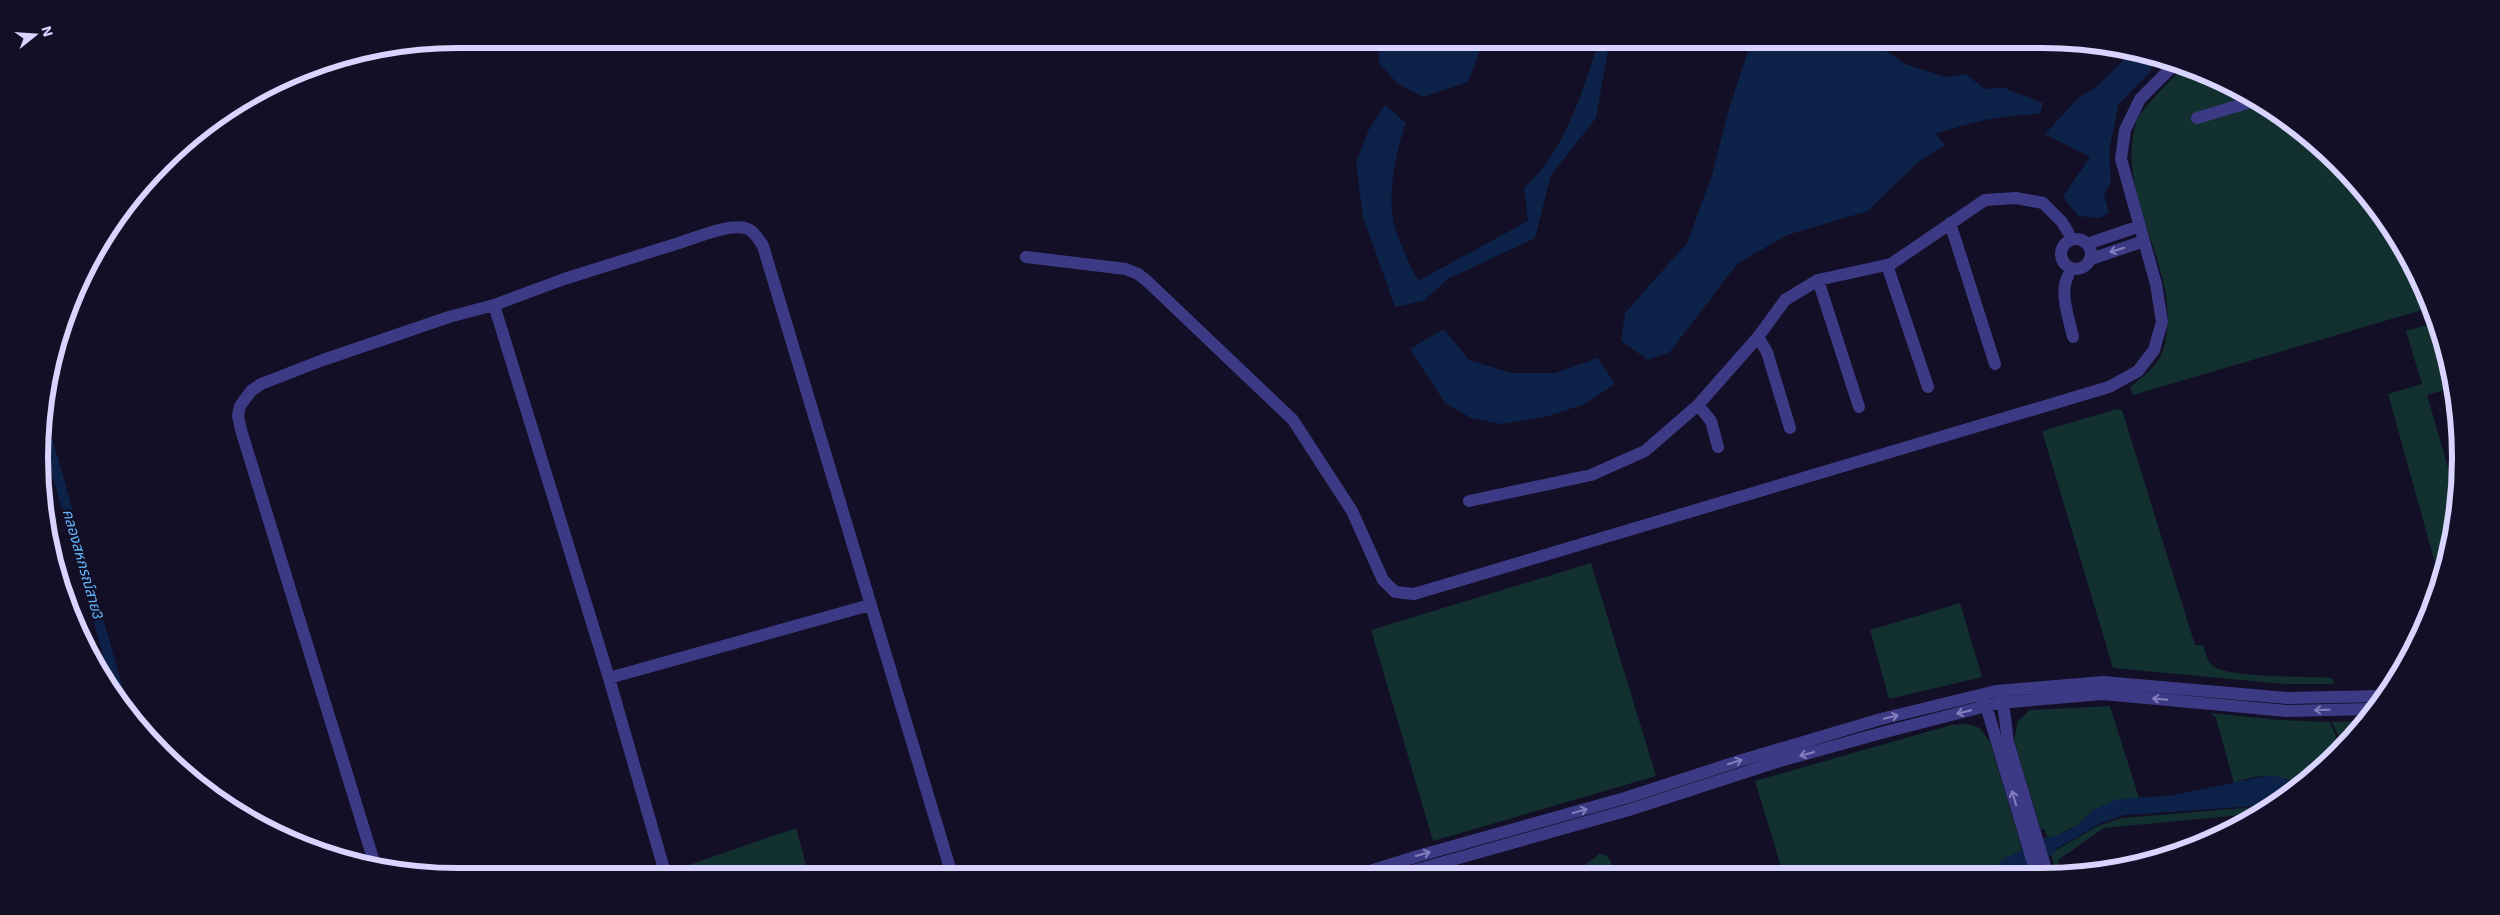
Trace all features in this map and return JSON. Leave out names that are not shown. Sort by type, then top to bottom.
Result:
[{"type":"street","points":[[1026,257],[1126,269],[1138,274],[1147,281],[1293,420],[1352,511],[1383,580],[1395,592],[1414,594],[2109,387],[2138,371],[2154,350],[2162,322],[2156,284],[2121,159],[2125,130],[2140,99],[2171,68]]},
{"type":"street","points":[[2197,118],[2249,102]]},
{"type":"street","points":[[1469,501],[1591,474],[1645,451],[1698,405],[1758,337],[1785,300],[1818,280],[1887,265],[1986,200],[2016,198],[2043,203],[2062,222],[2074,240],[2091,259]]},
{"type":"street","points":[[1950,223],[1995,364]]},
{"type":"street","points":[[2070,270],[2060,255],[2074,240],[2140,226]]},
{"type":"street","points":[[373,859],[241,430],[238,416],[240,406],[251,391],[261,384],[323,360],[449,317],[494,305],[564,279],[730,228],[748,229],[756,235],[763,246],[830,472],[846,516],[870,605],[950,868]]},
{"type":"street","points":[[2070,270],[2084,267],[2091,259],[2144,241]]},
{"type":"street","points":[[1887,265],[1928,387]]},
{"type":"street","points":[[2070,270],[2064,282],[2064,293],[2073,337]]},
{"type":"street","points":[[1818,280],[1858,407]]},
{"type":"street","points":[[494,305],[609,678],[664,868]]},
{"type":"street","points":[[1758,337],[1767,352],[1790,428]]},
{"type":"street","points":[[1698,405],[1711,421],[1718,447]]},
{"type":"street","points":[[609,678],[870,605]]},
{"type":"street","points":[[1379,868],[1625,798],[1739,761],[1881,719],[2002,697],[2103,682],[2287,698],[2375,696]]},
{"type":"street","points":[[2002,697],[2103,694],[2287,711],[2366,709]]},
{"type":"street","points":[[2002,697],[2008,742],[2032,843]]},
{"type":"street","points":[[1985,700],[2041,868]]},
{"type":"street","points":[[1423,868],[1629,810],[1790,758],[1985,700]]},
{"type":"green space","points":[[2179,71],[2248,102],[2292,132],[2313,149],[2351,187],[2368,208],[2398,253],[2424,309],[2133,395],[2130,387],[2150,371],[2161,356],[2168,321],[2165,292],[2133,178],[2132,149],[2137,120],[2151,101]]},
{"type":"green space","points":[[2430,324],[2439,351],[2447,389],[2427,395],[2452,481],[2445,537],[2437,570],[2388,394],[2422,384],[2406,331]]},
{"type":"green space","points":[[2117,409],[2122,410],[2195,645],[2203,645],[2211,664],[2216,668],[2226,671],[2239,674],[2332,678],[2335,684],[2285,684],[2113,668],[2042,431]]},
{"type":"green space","points":[[1591,563],[1656,776],[1433,841],[1371,630]]},
{"type":"green space","points":[[1960,603],[1982,677],[1889,699],[1870,630]]},
{"type":"green space","points":[[2110,706],[2139,798],[2093,810],[2079,824],[2049,840],[2044,829],[2041,830],[2014,740],[2018,721],[2030,710]]},
{"type":"green space","points":[[2210,713],[2280,720],[2330,722],[2338,741],[2313,766],[2294,781],[2283,778],[2260,776],[2234,783],[2216,718]]},
{"type":"green space","points":[[2357,721],[2340,739],[2332,722]]},
{"type":"green space","points":[[1967,724],[1980,728],[1990,742],[2023,852],[2006,859],[1998,868],[1781,868],[1755,781],[1951,725]]},
{"type":"green space","points":[[2257,807],[2241,816],[2104,828],[2058,860],[2060,867],[2055,868],[2051,853],[2098,826],[2122,818]]},
{"type":"green space","points":[[796,828],[807,868],[680,868]]},
{"type":"green space","points":[[1599,854],[1606,855],[1611,862],[1611,868],[1581,868]]},
{"type":"water","points":[[1378,48],[1479,48],[1478,56],[1468,82],[1423,97],[1397,83],[1379,63]]},
{"type":"water","points":[[1749,48],[1882,48],[1905,64],[1946,77],[1965,74],[1985,89],[2002,87],[2043,103],[2040,114],[1988,120],[1936,134],[1945,145],[1918,162],[1868,211],[1787,235],[1737,264],[1670,352],[1648,360],[1621,341],[1625,313],[1687,243],[1712,175],[1729,109]]},
{"type":"water","points":[[1596,50],[1608,50],[1596,118],[1551,175],[1535,238],[1448,279],[1423,301],[1395,307],[1363,217],[1356,163],[1369,129],[1385,105],[1406,123],[1393,175],[1392,216],[1400,242],[1418,281],[1528,221],[1524,188],[1538,174],[1560,142],[1569,124]]},
{"type":"water","points":[[2128,56],[2153,63],[2150,72],[2118,105],[2109,152],[2111,181],[2104,196],[2109,213],[2099,218],[2078,216],[2063,197],[2090,157],[2045,134],[2078,98],[2096,87]]},
{"type":"water","points":[[1444,329],[1469,360],[1511,373],[1555,373],[1598,358],[1615,384],[1585,404],[1545,417],[1501,424],[1471,418],[1445,403],[1410,349]]},
{"type":"water","points":[[2272,775],[2294,782],[2259,806],[2125,815],[2101,823],[2049,853],[2045,839],[2062,834],[2079,824],[2093,810],[2117,799],[2168,796]]},
{"type":"waterway","name":"คลองสหกรณ์สาย3","points":[[48,441],[117,684]]},
{"type":"waterway","points":[[2007,868],[2047,847]]}]
